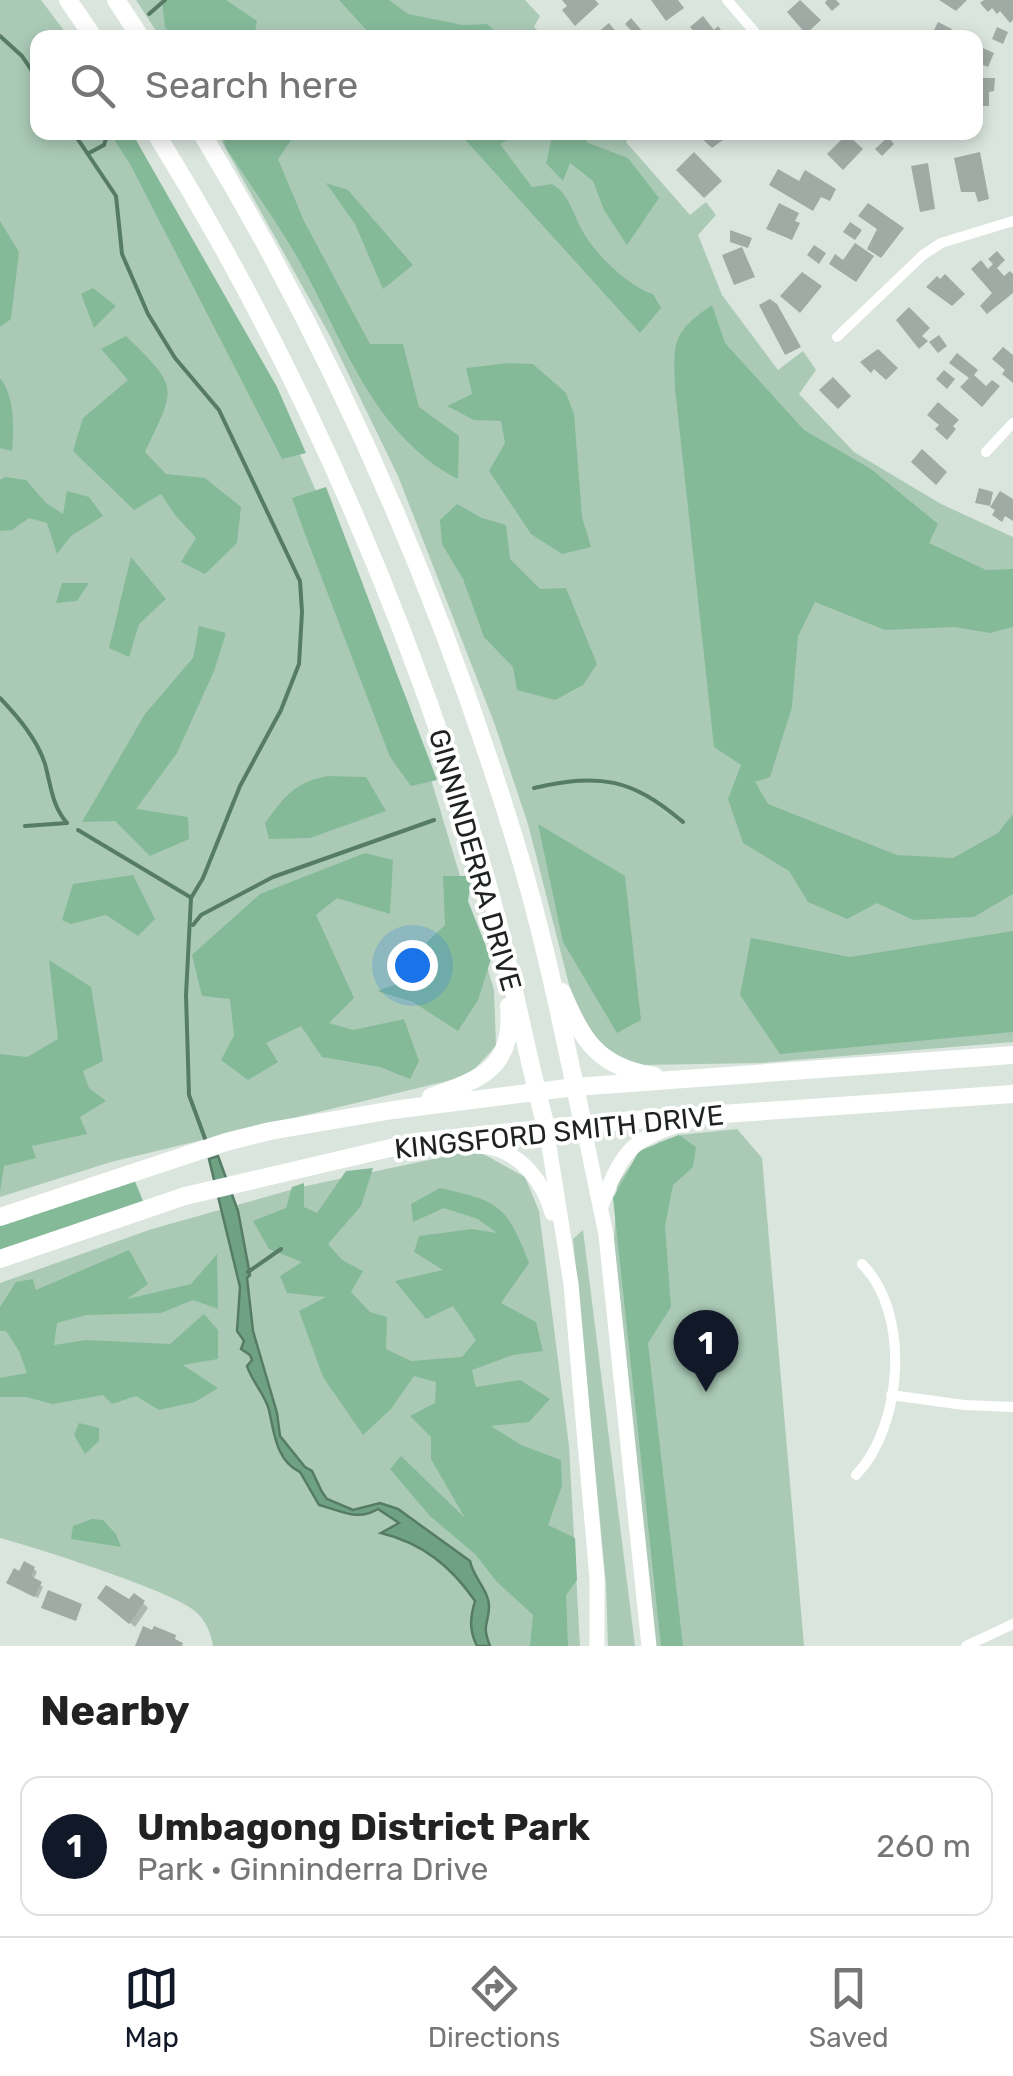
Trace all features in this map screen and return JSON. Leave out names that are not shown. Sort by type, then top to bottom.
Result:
[{"type":"main road","points":[[68,0],[89,30]]},
{"type":"main road","points":[[120,5],[136,30]]},
{"type":"main road","name":"GINNINDERRA DRIVE","points":[[160,140],[274,344],[365,538],[431,706],[502,933],[546,1127],[572,1284],[597,1578],[597,1646]]},
{"type":"main road","name":"GINNINDERRA DRIVE","points":[[205,140],[319,344],[402,524],[465,686],[517,847],[600,1206],[649,1646]]},
{"type":"main road","points":[[393,1110],[481,1078],[500,1056],[510,1020],[502,933]]},
{"type":"main road","points":[[541,940],[574,1022],[594,1050],[624,1069],[684,1081]]},
{"type":"main road","name":"KINGSFORD SMITH DRIVE","points":[[0,1217],[178,1156],[270,1131],[393,1110],[575,1087],[1013,1055]]},
{"type":"main road","name":"KINGSFORD SMITH DRIVE","points":[[0,1259],[185,1196],[283,1170],[416,1142],[583,1124],[1013,1094]]},
{"type":"main road","points":[[600,1206],[621,1158],[633,1145],[654,1132],[706,1116]]},
{"type":"main road","points":[[416,1142],[489,1147],[510,1154],[536,1175],[549,1200],[572,1284]]},
{"type":"street","points":[[728,0],[753,30]]},
{"type":"street","points":[[837,337],[923,255],[941,243],[1013,222]]},
{"type":"street","points":[[986,452],[1013,422]]},
{"type":"street","points":[[856,1475],[868,1464],[882,1436],[895,1363],[890,1311],[874,1276],[862,1264]]},
{"type":"street","points":[[891,1395],[964,1406],[1013,1406]]},
{"type":"street","points":[[966,1646],[1013,1624]]},
{"type":"shaded area","points":[[0,0],[41,0],[64,30],[30,30],[30,140],[129,140],[225,296],[302,459],[408,702],[494,990],[496,1046],[468,1076],[111,1162],[0,1197]]},
{"type":"shaded area","points":[[136,0],[525,0],[540,16],[534,27],[537,30],[155,30]]},
{"type":"shaded area","points":[[162,0],[226,0],[257,21],[255,30],[165,28]]},
{"type":"shaded area","points":[[339,0],[389,0],[408,14],[463,25],[487,24],[493,30],[367,30]]},
{"type":"shaded area","points":[[115,140],[136,140],[277,387],[306,453],[282,459]]},
{"type":"shaded area","points":[[221,140],[627,140],[690,215],[706,202],[716,215],[698,235],[722,295],[778,370],[803,351],[816,370],[799,394],[854,452],[941,504],[1013,537],[1013,1042],[760,1063],[641,1065],[603,1053],[576,1012],[528,824],[495,725],[398,476],[329,334]]},
{"type":"shaded area","points":[[224,140],[291,140],[278,159],[304,221],[370,344],[403,344],[419,407],[459,436],[458,479],[427,459],[378,406],[290,245]]},
{"type":"shaded area","points":[[465,140],[508,140],[500,144],[532,187],[552,184],[558,188],[603,259],[633,284],[653,294],[661,308],[640,333]]},
{"type":"shaded area","points":[[551,140],[586,140],[628,158],[659,198],[627,245],[604,210],[593,181],[570,163],[563,181],[546,163]]},
{"type":"shaded area","points":[[326,183],[348,190],[413,265],[383,289],[355,224]]},
{"type":"shaded area","points":[[0,221],[19,252],[11,319],[0,327]]},
{"type":"shaded area","points":[[93,288],[116,306],[94,328],[81,294]]},
{"type":"shaded area","points":[[712,305],[725,343],[804,430],[871,469],[938,524],[929,543],[986,570],[1013,569],[1013,627],[990,633],[954,627],[885,630],[815,602],[798,636],[792,707],[770,777],[755,782],[768,804],[897,855],[953,858],[998,833],[1013,814],[1013,894],[974,917],[913,920],[877,903],[847,919],[808,902],[789,871],[743,843],[728,799],[741,765],[714,747],[675,388],[678,339],[689,323]]},
{"type":"shaded area","points":[[126,336],[156,367],[167,389],[163,413],[145,452],[166,474],[205,478],[241,507],[237,543],[205,574],[181,562],[196,538],[161,494],[134,510],[73,451],[83,418],[128,380],[101,349]]},
{"type":"shaded area","points":[[533,364],[566,393],[574,414],[582,517],[591,547],[562,554],[531,534],[489,471],[505,443],[501,421],[474,420],[447,406],[472,394],[466,368]]},
{"type":"shaded area","points":[[0,378],[11,403],[12,451],[0,448]]},
{"type":"shaded area","points":[[0,480],[26,480],[46,503],[63,514],[67,491],[89,497],[103,516],[71,536],[57,554],[47,523],[29,518],[12,530],[0,531]]},
{"type":"shaded area","points":[[326,487],[437,780],[411,786],[390,757],[305,534],[292,498]]},
{"type":"shaded area","points":[[457,504],[482,518],[506,525],[510,559],[540,589],[566,588],[597,664],[583,685],[555,700],[517,690],[513,667],[484,637],[463,579],[442,544],[440,520]]},
{"type":"shaded area","points":[[131,557],[166,599],[139,624],[129,657],[109,648]]},
{"type":"shaded area","points":[[62,583],[89,583],[77,601],[56,603]]},
{"type":"shaded area","points":[[199,626],[226,633],[214,671],[177,753],[136,809],[188,817],[189,839],[150,856],[115,821],[82,822],[145,714],[193,658]]},
{"type":"shaded area","points":[[327,776],[366,777],[386,811],[310,838],[269,839],[265,823],[285,798],[306,782]]},
{"type":"shaded area","points":[[538,824],[625,876],[641,1020],[617,1033],[563,942]]},
{"type":"shaded area","points":[[365,853],[393,860],[390,914],[337,898],[316,915],[354,998],[329,1023],[353,1030],[404,1019],[419,1061],[410,1079],[380,1067],[322,1057],[301,1026],[266,1043],[278,1062],[248,1080],[221,1060],[234,1035],[230,999],[202,996],[192,955],[260,894]]},
{"type":"shaded area","points":[[133,875],[155,919],[138,936],[106,915],[71,924],[62,920],[73,884]]},
{"type":"shaded area","points":[[443,876],[472,876],[468,901],[491,959],[478,1000],[458,1031],[413,1002],[377,991],[431,980],[427,942],[445,925]]},
{"type":"shaded area","points":[[1013,931],[1013,1032],[780,1054],[740,995],[751,938],[850,957]]},
{"type":"shaded area","points":[[49,960],[91,987],[103,1061],[83,1071],[89,1088],[106,1101],[80,1117],[87,1134],[32,1146],[36,1158],[4,1166],[0,1192],[0,1054],[27,1057],[58,1039]]},
{"type":"shaded area","points":[[737,1129],[762,1158],[804,1646],[655,1646],[614,1240],[617,1184],[637,1157],[659,1142],[679,1135]]},
{"type":"shaded area","points":[[679,1135],[696,1147],[693,1167],[673,1185],[665,1226],[671,1307],[648,1343],[683,1646],[661,1646],[613,1198],[639,1151]]},
{"type":"shaded area","points":[[476,1150],[525,1177],[539,1211],[569,1446],[580,1646],[213,1646],[203,1619],[183,1603],[103,1571],[0,1538],[0,1283],[152,1229],[301,1187]]},
{"type":"shaded area","points":[[218,1156],[238,1211],[250,1275],[247,1278],[253,1331],[280,1436],[312,1471],[327,1499],[353,1510],[380,1503],[398,1509],[470,1561],[488,1600],[486,1628],[490,1646],[477,1646],[471,1624],[475,1601],[456,1577],[422,1550],[381,1533],[399,1523],[378,1509],[356,1515],[319,1505],[300,1472],[281,1453],[267,1404],[247,1366],[252,1360],[241,1349],[244,1341],[237,1331],[240,1287],[209,1159]]},
{"type":"shaded area","points":[[373,1168],[361,1206],[328,1244],[342,1260],[363,1271],[351,1292],[370,1312],[387,1317],[386,1349],[411,1361],[462,1357],[476,1340],[453,1306],[426,1319],[395,1281],[443,1270],[414,1252],[419,1236],[472,1229],[497,1233],[478,1219],[444,1208],[413,1222],[411,1204],[440,1188],[488,1202],[507,1217],[529,1263],[501,1303],[536,1322],[543,1351],[513,1355],[472,1370],[476,1387],[520,1380],[550,1399],[529,1422],[491,1426],[521,1445],[561,1460],[562,1486],[548,1525],[575,1538],[577,1580],[566,1595],[568,1646],[530,1646],[533,1615],[496,1581],[476,1555],[430,1516],[390,1469],[401,1456],[465,1518],[431,1459],[431,1437],[410,1416],[435,1403],[436,1382],[414,1376],[391,1409],[363,1435],[323,1377],[299,1311],[326,1297],[287,1293],[280,1276],[302,1262],[269,1249],[253,1221],[286,1208],[292,1187],[304,1183],[304,1207],[317,1213],[346,1171]]},
{"type":"shaded area","points":[[134,1179],[143,1201],[0,1250],[0,1226]]},
{"type":"shaded area","points":[[583,1230],[635,1646],[608,1646],[606,1584],[573,1239]]},
{"type":"shaded area","points":[[129,1250],[148,1284],[127,1299],[191,1284],[217,1254],[218,1309],[193,1300],[161,1313],[86,1315],[57,1323],[54,1345],[86,1340],[170,1344],[204,1314],[218,1330],[218,1359],[183,1365],[218,1388],[195,1402],[159,1410],[136,1396],[112,1404],[103,1395],[53,1404],[26,1397],[0,1397],[0,1378],[27,1373],[19,1351],[6,1331],[0,1331],[0,1307],[16,1282],[33,1279],[36,1290]]},
{"type":"shaded area","points":[[79,1423],[99,1428],[99,1441],[85,1454],[74,1435]]},
{"type":"shaded area","points":[[92,1519],[103,1520],[116,1534],[121,1547],[71,1539],[73,1526]]},
{"type":"building","points":[[562,0],[595,0],[599,4],[575,26],[562,10],[567,6]]},
{"type":"building","points":[[651,0],[678,0],[684,8],[666,21]]},
{"type":"building","points":[[800,0],[821,20],[810,30],[803,30],[787,12]]},
{"type":"building","points":[[827,0],[840,4],[832,11],[825,3]]},
{"type":"building","points":[[939,0],[967,0],[956,11]]},
{"type":"building","points":[[1013,0],[1013,20],[1010,23],[992,8],[988,12],[980,3]]},
{"type":"building","points":[[703,16],[714,30],[692,30],[690,27]]},
{"type":"building","points":[[631,18],[641,30],[631,30],[625,24]]},
{"type":"building","points":[[938,22],[952,29],[951,30],[934,30]]},
{"type":"building","points":[[997,27],[1008,32],[1003,44],[992,39]]},
{"type":"building","points":[[983,48],[994,53],[988,67],[983,65]]},
{"type":"building","points":[[983,78],[995,78],[994,91],[989,92],[989,106],[983,106]]},
{"type":"building","points":[[704,140],[723,140],[712,148]]},
{"type":"building","points":[[841,140],[853,140],[863,149],[843,170],[827,154]]},
{"type":"building","points":[[885,140],[894,144],[882,156],[875,149]]},
{"type":"building","points":[[694,152],[722,181],[704,198],[676,170]]},
{"type":"building","points":[[980,152],[989,199],[978,202],[975,192],[961,192],[954,158]]},
{"type":"building","points":[[928,163],[935,209],[920,212],[911,166]]},
{"type":"building","points":[[778,169],[799,181],[805,170],[836,189],[830,201],[821,197],[813,211],[769,185]]},
{"type":"building","points":[[779,203],[799,213],[795,221],[800,223],[792,240],[766,229]]},
{"type":"building","points":[[868,203],[904,228],[881,258],[867,249],[877,229],[858,216]]},
{"type":"building","points":[[850,222],[862,230],[855,240],[843,232]]},
{"type":"building","points":[[730,230],[752,238],[748,248],[730,242]]},
{"type":"building","points":[[855,243],[874,256],[856,282],[829,264],[835,254],[843,260]]},
{"type":"building","points":[[814,245],[826,253],[819,264],[807,255]]},
{"type":"building","points":[[742,247],[755,277],[734,285],[722,255]]},
{"type":"building","points":[[997,251],[1005,260],[997,268],[1004,276],[1010,271],[1013,274],[1013,293],[987,314],[980,306],[992,293],[971,269],[981,260],[988,269],[993,264],[988,259]]},
{"type":"building","points":[[802,272],[822,286],[800,313],[780,296]]},
{"type":"building","points":[[945,274],[965,294],[952,306],[926,287]]},
{"type":"building","points":[[770,299],[777,304],[801,347],[785,355],[759,305]]},
{"type":"building","points":[[909,307],[930,328],[922,336],[928,341],[919,349],[896,320]]},
{"type":"building","points":[[939,335],[947,346],[938,353],[929,342]]},
{"type":"building","points":[[1003,347],[1013,355],[1013,383],[992,359]]},
{"type":"building","points":[[878,349],[898,368],[886,380],[860,362]]},
{"type":"building","points":[[957,353],[978,370],[974,375],[986,386],[992,380],[1000,386],[982,407],[960,387],[969,378],[949,363]]},
{"type":"building","points":[[944,370],[955,379],[947,389],[936,379]]},
{"type":"building","points":[[833,377],[851,396],[838,409],[819,390]]},
{"type":"building","points":[[938,402],[959,420],[947,440],[935,429],[939,425],[927,415]]},
{"type":"building","points":[[922,449],[947,472],[936,485],[911,462]]},
{"type":"building","points":[[979,488],[993,492],[990,506],[975,503]]},
{"type":"building","points":[[1000,491],[1013,499],[1013,521],[1005,516],[1002,522],[992,515],[995,510],[990,507]]},
{"type":"building","points":[[24,1561],[35,1567],[31,1576],[42,1582],[34,1597],[6,1583],[14,1568],[19,1571]]},
{"type":"building","points":[[106,1585],[129,1599],[134,1593],[145,1601],[129,1624],[97,1598]]},
{"type":"building","points":[[48,1590],[82,1604],[76,1621],[41,1608]]},
{"type":"building","points":[[143,1626],[176,1635],[182,1646],[135,1646]]},
{"type":"waterway","points":[[149,14],[165,0]]},
{"type":"waterway","points":[[0,36],[30,68]]},
{"type":"waterway","points":[[78,140],[116,196],[122,254],[148,314],[175,358],[219,410],[300,581],[299,664],[191,898],[186,995],[189,1095],[207,1144]]},
{"type":"waterway","points":[[89,153],[106,140]]},
{"type":"waterway","points":[[0,698],[37,746],[55,803],[67,823]]},
{"type":"waterway","points":[[534,788],[578,781],[614,783],[647,796],[683,822]]},
{"type":"waterway","points":[[193,925],[201,915],[273,877],[434,820]]},
{"type":"waterway","points":[[25,826],[67,823]]},
{"type":"waterway","points":[[78,830],[190,897]]},
{"type":"waterway","points":[[248,1272],[281,1249]]},
{"type":"place","name":"Umbagong District Park","points":[[706,1392]]}]
